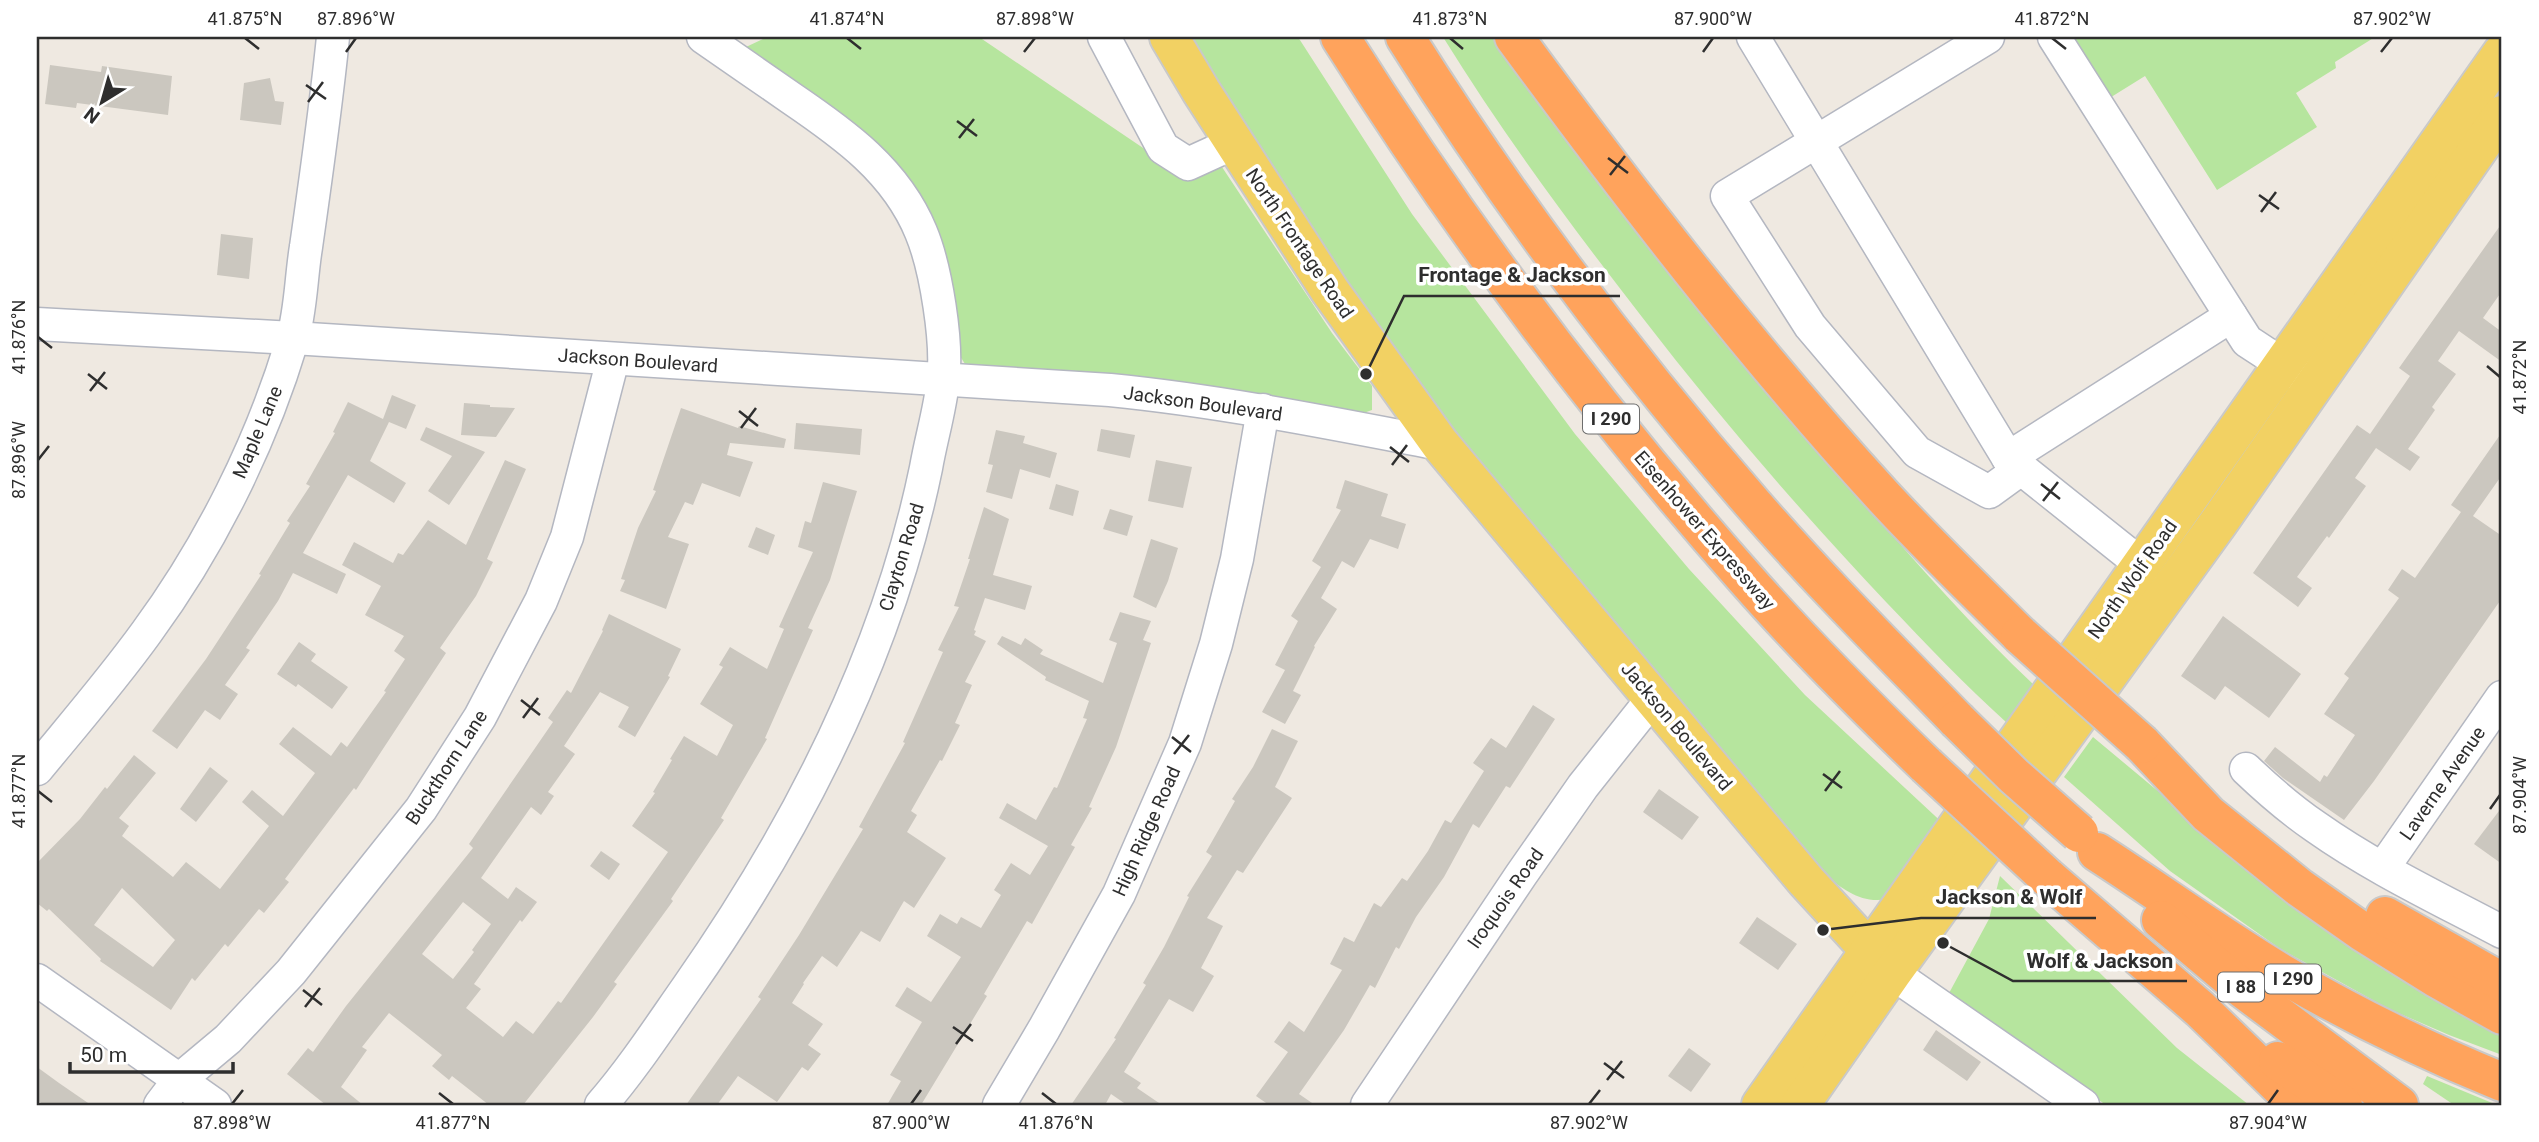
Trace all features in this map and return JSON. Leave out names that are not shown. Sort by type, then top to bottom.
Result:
[{"type":"highway","name":"Eisenhower Expressway","points":[[1340,37],[1423,166],[1504,280],[1587,390],[1746,580],[1845,686],[1926,765],[2047,877],[2200,1009]]},
{"type":"highway","name":"I 290","points":[[1405,37],[1529,219],[1659,392],[1772,525],[1843,603],[2014,776],[2088,843],[2280,972],[2355,1014],[2451,1061],[2502,1082]]},
{"type":"highway","points":[[1514,37],[1645,212],[1822,427],[1884,497],[2020,635],[2142,744],[2208,814],[2300,888],[2364,933],[2502,1015]]},
{"type":"highway","points":[[2142,744],[2321,876],[2406,929],[2502,982]]},
{"type":"highway","name":"I 88","points":[[2088,843],[2138,901],[2243,989],[2399,1105]]},
{"type":"highway","name":"I 290","points":[[2200,1009],[2299,1105]]},
{"type":"highway","name":"I 88","points":[[2200,1009],[2343,1105]]},
{"type":"main road","name":"North Frontage Road","points":[[1169,37],[1330,291],[1440,444]]},
{"type":"main road","name":"North Wolf Road","points":[[1761,1105],[1881,962],[1930,924],[2315,385],[2492,109],[2502,53]]},
{"type":"main road","name":"North Wolf Road","points":[[1800,1105],[1881,962],[2142,565],[2283,364],[2492,109]]},
{"type":"main road","name":"Jackson Boulevard","points":[[1440,444],[1805,881],[1881,962]]},
{"type":"street","name":"Maple Lane","points":[[37,769],[147,632],[180,582],[250,455],[293,338],[333,37]]},
{"type":"street","name":"Clayton Road","points":[[601,1105],[625,1077],[737,915],[809,791],[857,686],[910,537],[944,379],[939,302],[932,267],[921,232],[898,189],[849,138],[703,37]]},
{"type":"street","points":[[1104,37],[1163,148],[1188,164],[1234,142]]},
{"type":"street","points":[[1753,37],[2015,463],[2142,565]]},
{"type":"street","points":[[1988,37],[1727,196],[1810,326],[1917,452],[1989,492],[2015,463],[2231,316]]},
{"type":"street","points":[[2054,37],[2247,341],[2315,385]]},
{"type":"street","name":"Jackson Boulevard","points":[[37,324],[1110,390],[1263,410],[1440,444]]},
{"type":"street","name":"Buckthorn Lane","points":[[160,1105],[179,1080],[228,1039],[291,971],[421,809],[480,717],[541,601],[567,537],[613,359]]},
{"type":"street","name":"High Ridge Road","points":[[999,1105],[1119,894],[1185,743],[1216,644],[1237,559],[1263,410]]},
{"type":"street","name":"Laverne Avenue","points":[[2383,868],[2502,697]]},
{"type":"street","name":"Iroquois Road","points":[[1367,1105],[1583,786],[1653,698]]},
{"type":"street","points":[[2246,769],[2283,803],[2317,828],[2383,868],[2502,932]]},
{"type":"street","name":"Jackson Boulevard","points":[[1881,962],[2083,1105]]},
{"type":"street","points":[[37,980],[215,1105]]},
{"type":"green space","points":[[767,37],[979,37],[1152,154],[1218,161],[1332,333],[1372,386],[1372,410],[1358,415],[1150,378],[973,367],[965,364],[960,356],[947,266],[802,90],[746,47]]},
{"type":"green space","points":[[1187,37],[1298,37],[1412,214],[1575,434],[1689,569],[1805,695],[1948,828],[1888,899],[1861,898],[1824,875],[1497,489],[1371,322]]},
{"type":"green space","points":[[1443,37],[1492,37],[1652,247],[1777,401],[1924,571],[2034,685],[2007,723],[1855,569],[1701,391],[1539,180]]},
{"type":"green space","points":[[2069,37],[2375,37],[2335,62],[2336,68],[2296,93],[2317,127],[2217,190],[2145,76],[2108,99]]},
{"type":"green space","points":[[2093,737],[2243,862],[2502,1031],[2502,1055],[2389,1009],[2279,948],[2170,871],[2064,777]]},
{"type":"green space","points":[[2000,876],[2177,1048],[2249,1105],[2106,1105],[1948,995],[1989,919]]},
{"type":"green space","points":[[2427,1076],[2497,1105],[2454,1105],[2423,1084]]},
{"type":"building","points":[[50,65],[101,72],[102,66],[172,76],[168,115],[77,103],[76,108],[45,104]]},
{"type":"building","points":[[270,78],[275,101],[284,102],[281,125],[240,120],[244,83]]},
{"type":"building","points":[[2502,223],[2502,291],[2483,318],[2502,332],[2502,362],[2459,331],[2438,361],[2456,374],[2432,407],[2435,410],[2408,449],[2420,457],[2410,471],[2376,448],[2355,478],[2366,486],[2297,577],[2312,588],[2298,607],[2253,573],[2357,425],[2370,434],[2410,376],[2399,368]]},
{"type":"building","points":[[221,234],[253,238],[249,279],[217,275]]},
{"type":"building","points":[[392,395],[416,405],[406,429],[389,422],[370,461],[406,483],[394,503],[348,475],[303,553],[346,574],[337,594],[293,573],[278,601],[246,648],[250,650],[225,685],[238,694],[220,720],[205,710],[177,749],[152,731],[206,659],[261,575],[259,574],[290,523],[287,521],[310,486],[306,484],[335,433],[333,432],[348,402],[383,419]]},
{"type":"building","points":[[464,403],[515,408],[496,437],[461,435]]},
{"type":"building","points":[[681,408],[738,428],[739,426],[786,439],[784,448],[730,443],[727,455],[753,462],[740,497],[702,483],[693,505],[685,502],[668,537],[689,544],[666,609],[620,591],[625,580],[621,579],[638,528],[656,491],[653,490]]},
{"type":"building","points":[[796,423],[862,429],[860,455],[794,449]]},
{"type":"building","points":[[426,427],[485,452],[449,505],[428,491],[452,456],[420,440]]},
{"type":"building","points":[[1101,429],[1135,435],[1130,458],[1097,451]]},
{"type":"building","points":[[996,430],[1025,436],[1023,443],[1057,453],[1050,478],[1020,469],[1012,499],[986,492],[993,465],[988,464]]},
{"type":"building","points":[[2502,432],[2502,475],[2473,516],[2502,536],[2502,598],[2344,820],[2283,778],[2264,761],[2275,747],[2320,782],[2324,775],[2327,777],[2355,735],[2324,714],[2349,678],[2344,674],[2399,598],[2388,590],[2402,569],[2415,578],[2461,512],[2451,505]]},
{"type":"building","points":[[505,460],[526,469],[487,559],[493,562],[476,596],[440,648],[446,653],[356,790],[354,788],[285,879],[289,882],[264,913],[259,909],[228,947],[225,944],[195,981],[192,978],[171,1010],[100,961],[101,959],[49,909],[47,911],[37,903],[37,863],[80,819],[105,787],[107,789],[134,755],[156,773],[119,818],[129,826],[122,836],[173,877],[186,862],[220,889],[269,826],[242,802],[252,790],[283,816],[315,773],[279,744],[293,727],[331,756],[341,742],[347,747],[386,692],[384,691],[405,659],[394,651],[404,636],[365,615],[381,586],[342,565],[354,542],[393,563],[398,553],[403,555],[428,520],[466,545]],"holes":[[[122,888],[175,940],[153,967],[94,925]]]},
{"type":"building","points":[[1156,460],[1192,467],[1183,508],[1148,501]]},
{"type":"building","points":[[1345,480],[1388,494],[1381,516],[1406,524],[1398,549],[1370,539],[1354,568],[1342,561],[1321,598],[1337,609],[1314,646],[1293,691],[1301,695],[1285,724],[1262,712],[1285,670],[1275,665],[1298,621],[1291,616],[1321,567],[1312,561],[1341,510],[1336,508]]},
{"type":"building","points":[[823,482],[857,491],[830,580],[808,628],[813,630],[765,738],[767,739],[721,818],[724,820],[671,899],[673,901],[614,982],[617,984],[593,1017],[523,1105],[489,1105],[452,1076],[449,1080],[432,1066],[442,1055],[389,1013],[362,1047],[367,1050],[341,1087],[363,1105],[326,1105],[287,1074],[308,1048],[313,1052],[346,1006],[473,848],[469,844],[553,722],[548,718],[567,690],[571,693],[609,614],[681,649],[668,676],[670,677],[635,737],[618,727],[629,707],[600,692],[564,746],[575,754],[548,792],[554,796],[541,815],[531,807],[481,878],[508,899],[516,887],[537,902],[522,922],[520,920],[474,984],[481,989],[466,1008],[503,1037],[516,1021],[533,1034],[558,1001],[561,1003],[668,852],[632,826],[655,793],[653,792],[684,736],[717,756],[733,725],[700,704],[723,667],[719,665],[730,647],[767,669],[784,629],[779,627],[813,552],[798,547],[805,521],[811,523]],"holes":[[[463,902],[491,924],[453,979],[422,954]]]},
{"type":"building","points":[[1056,484],[1079,491],[1073,516],[1049,509]]},
{"type":"building","points":[[984,507],[1009,519],[993,575],[1032,586],[1025,610],[985,598],[974,635],[986,641],[965,682],[972,685],[955,723],[960,725],[942,761],[940,760],[911,811],[917,815],[907,832],[946,858],[914,908],[904,901],[880,942],[861,931],[837,967],[822,956],[803,983],[792,1003],[823,1024],[808,1045],[821,1054],[808,1071],[802,1067],[777,1102],[738,1076],[717,1105],[686,1105],[761,999],[758,997],[863,829],[859,827],[905,743],[903,742],[943,652],[938,650],[959,607],[954,606]]},
{"type":"building","points":[[1110,509],[1133,516],[1127,536],[1103,529]]},
{"type":"building","points":[[756,527],[775,535],[768,555],[748,547]]},
{"type":"building","points":[[1151,539],[1178,548],[1156,608],[1133,597]]},
{"type":"building","points":[[1120,612],[1151,621],[1143,640],[1151,643],[1116,747],[1089,807],[1092,808],[1071,845],[1075,847],[1032,924],[1027,921],[984,994],[987,996],[921,1105],[887,1105],[901,1081],[890,1075],[922,1022],[895,1006],[907,987],[931,1002],[961,957],[927,936],[940,914],[957,924],[961,917],[981,928],[1001,895],[994,890],[1011,863],[1030,875],[1048,846],[999,818],[1007,803],[1036,820],[1054,787],[1057,788],[1087,719],[1083,718],[1089,701],[1045,680],[1046,677],[997,644],[1002,636],[1021,645],[1025,638],[1043,650],[1040,654],[1103,683],[1117,643],[1109,640]]},
{"type":"building","points":[[2223,616],[2301,674],[2269,718],[2225,686],[2215,700],[2181,676]]},
{"type":"building","points":[[299,642],[316,654],[311,661],[348,687],[332,709],[298,684],[296,687],[277,674]]},
{"type":"building","points":[[1533,705],[1555,719],[1510,788],[1506,786],[1479,828],[1473,824],[1399,949],[1396,947],[1375,988],[1370,985],[1344,1030],[1299,1094],[1315,1105],[1269,1105],[1256,1096],[1288,1052],[1274,1042],[1289,1021],[1304,1032],[1342,970],[1330,964],[1344,937],[1354,942],[1374,903],[1381,907],[1402,878],[1407,881],[1445,820],[1451,823],[1484,771],[1473,763],[1491,738],[1506,748]]},
{"type":"building","points":[[1272,729],[1298,741],[1275,787],[1292,798],[1243,873],[1237,870],[1207,918],[1223,926],[1201,968],[1214,976],[1193,1012],[1169,999],[1124,1072],[1141,1083],[1137,1088],[1162,1105],[1127,1105],[1111,1094],[1105,1105],[1071,1105],[1116,1039],[1114,1038],[1146,985],[1143,983],[1164,947],[1189,897],[1187,896],[1212,856],[1206,852],[1235,801],[1232,799],[1253,767]]},
{"type":"building","points":[[210,767],[228,781],[196,822],[180,809]]},
{"type":"building","points":[[1659,789],[1699,817],[1682,840],[1643,812]]},
{"type":"building","points":[[2502,807],[2502,864],[2474,844]]},
{"type":"building","points":[[601,851],[620,864],[609,880],[590,866]]},
{"type":"building","points":[[1757,917],[1797,944],[1778,970],[1739,943]]},
{"type":"building","points":[[1936,1030],[1981,1062],[1967,1081],[1923,1050]]},
{"type":"building","points":[[1689,1048],[1711,1064],[1691,1092],[1668,1076]]},
{"type":"building","points":[[37,1067],[91,1105],[44,1105],[37,1100]]},
{"type":"place","name":"Frontage & Jackson","points":[[1366,374]]},
{"type":"place","name":"Jackson & Wolf","points":[[1823,930]]},
{"type":"place","name":"Wolf & Jackson","points":[[1943,943]]}]
